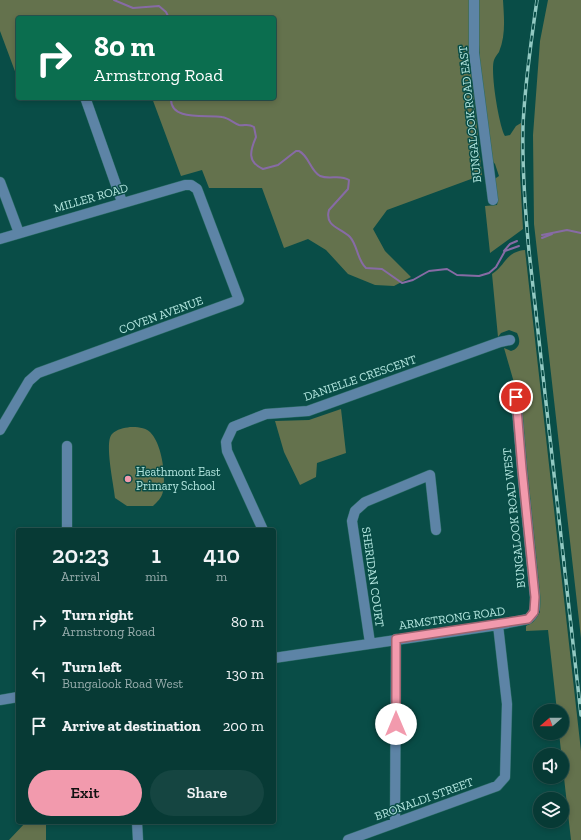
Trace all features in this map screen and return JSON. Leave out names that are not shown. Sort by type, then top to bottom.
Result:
[{"type":"street","name":"BUNGALOOK ROAD EAST","points":[[474,0],[474,53],[493,200]]},
{"type":"street","points":[[86,100],[122,202]]},
{"type":"street","points":[[0,182],[19,233]]},
{"type":"street","name":"MILLER ROAD","points":[[0,239],[122,202],[184,185],[191,185]]},
{"type":"street","name":"COVEN AVENUE","points":[[0,430],[29,381],[38,373],[239,300],[197,189],[191,185]]},
{"type":"street","name":"DANIELLE CRESCENT","points":[[262,528],[227,451],[226,442],[233,427],[266,414],[308,411],[500,342],[510,340]]},
{"type":"street","name":"BUNGALOOK ROAD WEST","points":[[516,397],[535,597],[534,612]]},
{"type":"street","points":[[67,446],[67,528]]},
{"type":"street","name":"SHERIDAN COURT","points":[[370,643],[352,521],[355,511],[365,502],[430,475],[436,530]]},
{"type":"street","name":"ARMSTRONG ROAD","points":[[276,658],[498,625],[528,619],[534,612]]},
{"type":"street","name":"BRONALDI STREET","points":[[348,840],[498,786],[505,777],[507,704],[498,625]]},
{"type":"street","points":[[396,639],[396,823]]},
{"type":"street","points":[[0,700],[16,697]]},
{"type":"street","points":[[138,824],[138,840]]},
{"type":"green space","points":[[0,0],[471,0],[470,62],[482,175],[387,210],[373,229],[385,251],[411,277],[394,286],[375,285],[348,274],[326,250],[308,239],[284,248],[262,188],[209,188],[202,170],[181,176],[153,100],[276,100],[276,16],[16,16],[16,74],[0,31]]},
{"type":"green space","points":[[477,0],[503,0],[503,39],[499,52],[495,57],[493,66],[496,98],[500,121],[505,136],[510,135],[516,126],[521,123],[520,174],[523,229],[490,253],[485,206],[497,205],[498,200],[493,180],[499,176],[495,164],[489,157],[481,90]]},
{"type":"green space","points":[[548,0],[581,0],[581,638],[534,224],[533,135],[540,41]]},
{"type":"green space","points":[[525,250],[581,751],[581,840],[571,840],[569,822],[569,792],[566,792],[565,784],[569,784],[569,748],[561,748],[560,740],[569,740],[569,704],[556,704],[548,630],[526,631],[526,626],[533,622],[540,612],[521,411],[527,402],[526,396],[521,393],[517,393],[504,348],[511,351],[518,346],[519,339],[517,333],[509,330],[501,333],[498,337],[492,274],[509,256],[518,251]]},
{"type":"green space","points":[[341,409],[346,453],[317,463],[316,477],[300,485],[284,452],[275,421],[309,420]]},
{"type":"green space","points":[[130,427],[138,427],[148,430],[158,444],[162,460],[164,484],[160,498],[153,506],[127,506],[115,498],[109,455],[110,439],[112,434],[116,431]]},
{"type":"green space","points":[[24,824],[46,824],[46,840],[9,840]]},
{"type":"waterway","points":[[114,0],[133,8],[159,6],[168,16]]},
{"type":"waterway","points":[[171,100],[172,106],[176,111],[183,114],[222,117],[227,118],[239,125],[254,127],[256,137],[252,147],[251,156],[254,163],[263,169],[278,165],[296,151],[299,151],[305,156],[320,176],[342,177],[349,180],[348,189],[329,210],[328,216],[331,224],[347,234],[353,241],[361,261],[366,268],[382,269],[402,283],[413,280],[429,271],[447,269],[457,275],[479,276],[489,273],[496,267],[505,251],[519,246]]},
{"type":"waterway","points":[[542,235],[567,230],[581,233]]},
{"type":"waterway","points":[[542,238],[552,234]]},
{"type":"waterway","points":[[504,251],[510,244],[517,241]]},
{"type":"railway","points":[[537,0],[530,46],[523,125],[525,204],[581,715]]},
{"type":"place","name":"Heathmont East Primary School","points":[[128,479]]},
{"type":"route","points":[[396,724],[396,639],[498,625],[528,619],[534,612],[535,597],[516,397]]}]
